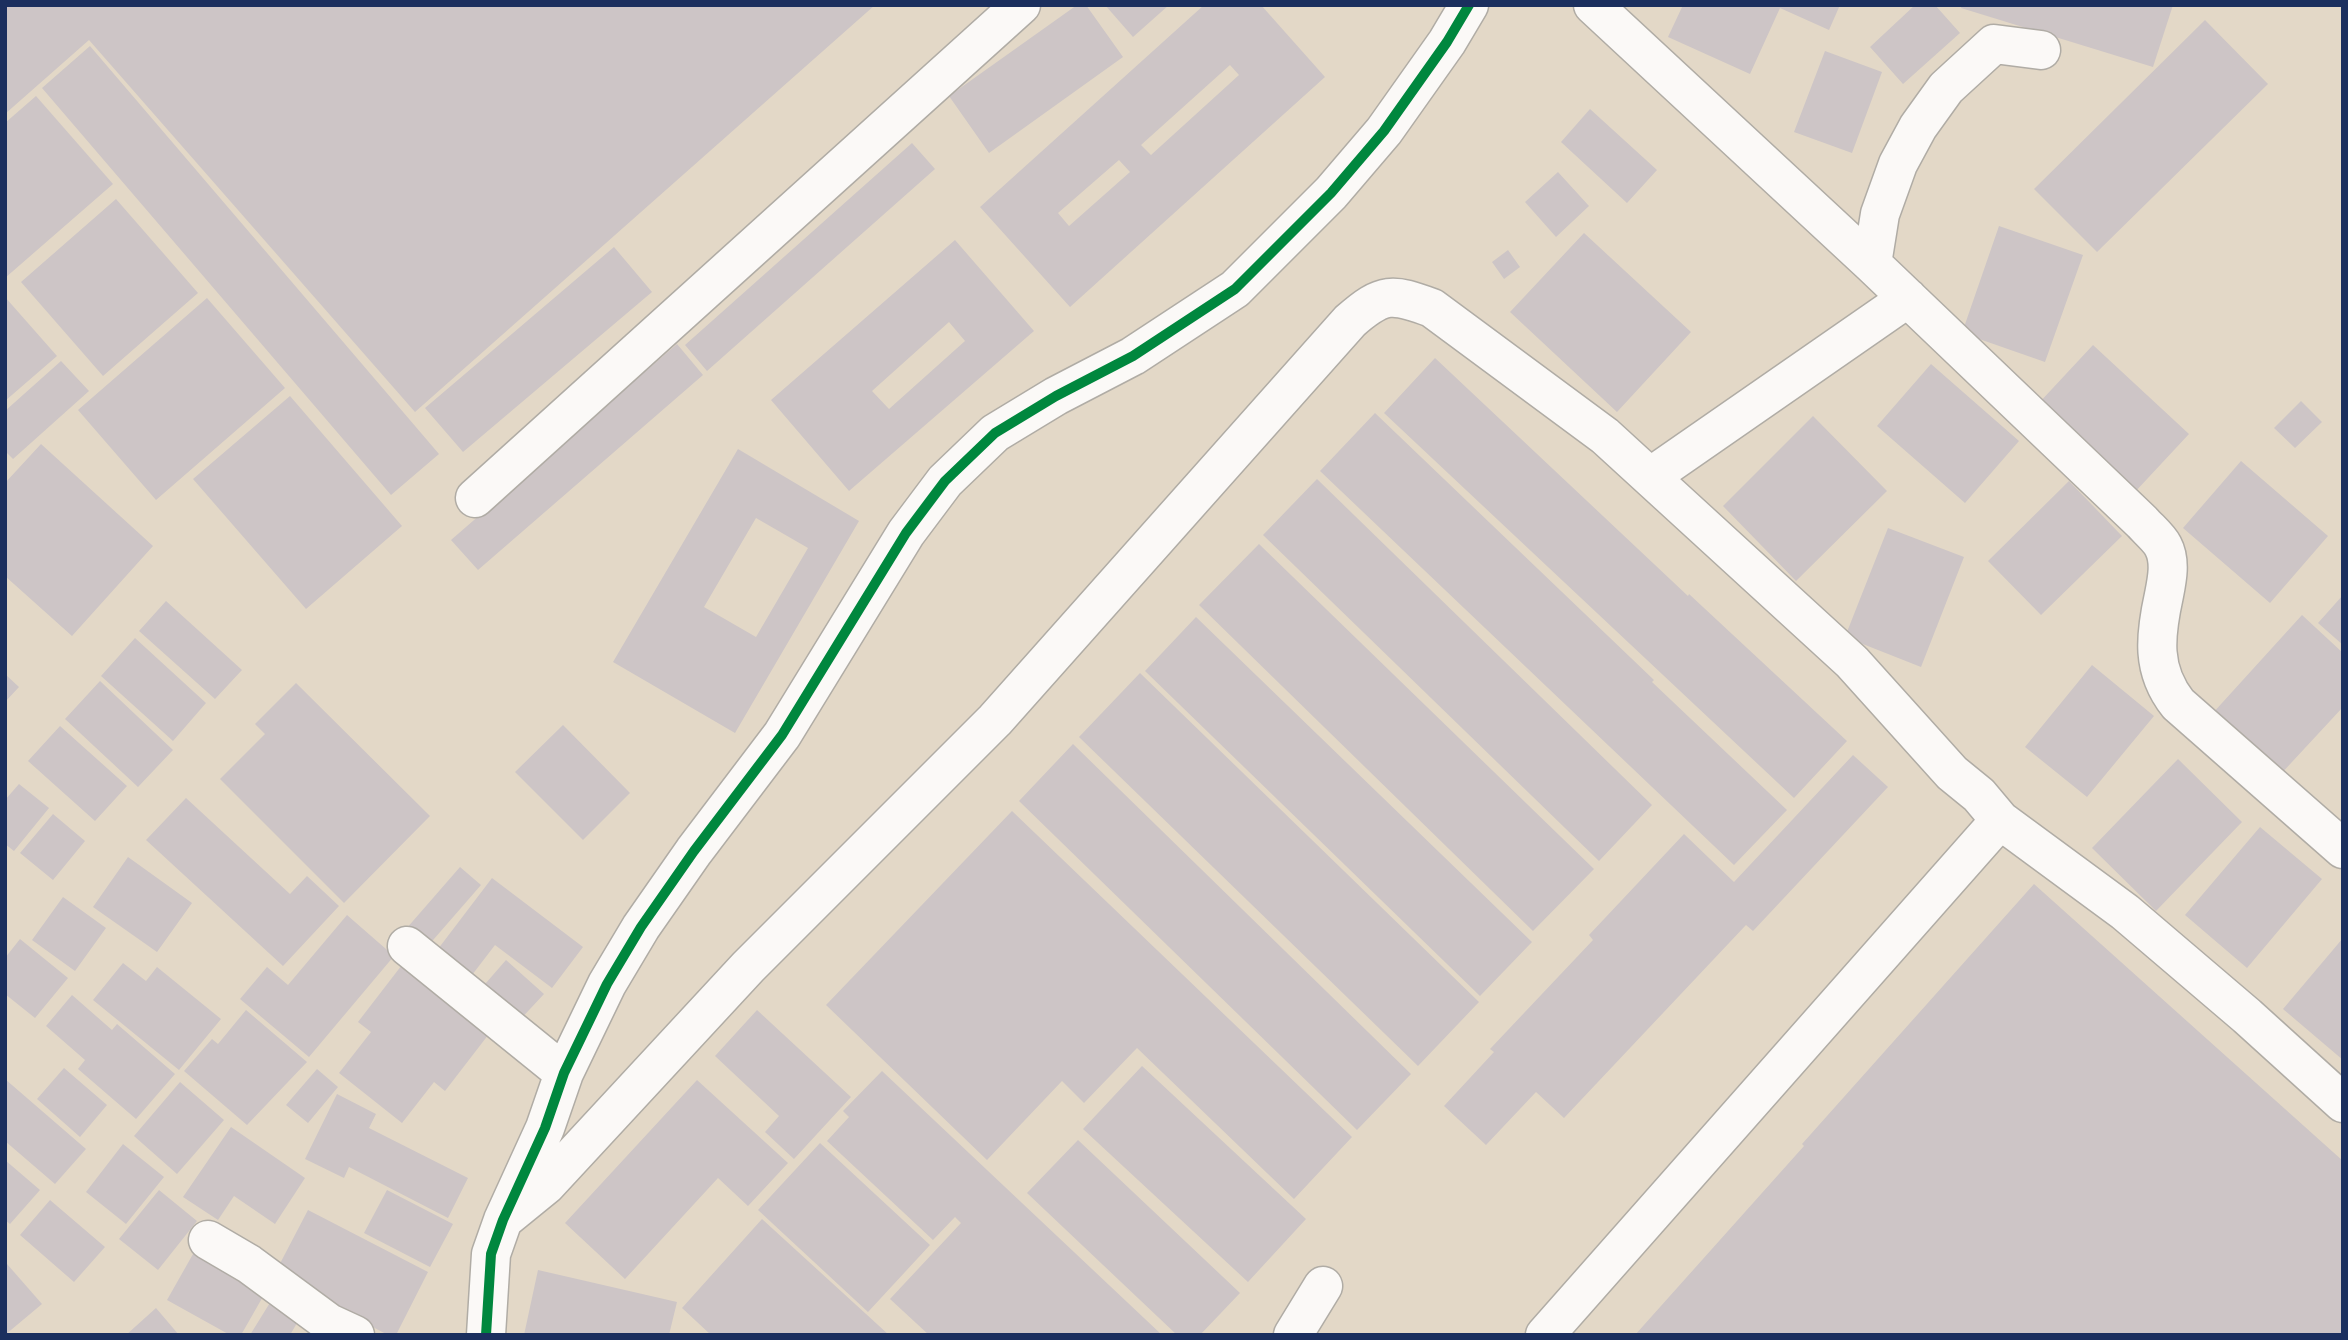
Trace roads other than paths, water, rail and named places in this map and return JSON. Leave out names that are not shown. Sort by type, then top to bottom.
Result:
[{"type":"street","points":[[475,498],[1021,5]]},
{"type":"street","points":[[486,1335],[491,1254],[503,1220],[545,1128],[564,1073],[607,984],[641,927],[694,851],[782,735],[906,533],[945,481],[995,433],[1056,396],[1133,356],[1235,289],[1331,193],[1384,131],[1447,42],[1469,5]]},
{"type":"street","points":[[1593,5],[1872,264],[2142,522],[2164,547],[2169,571],[2162,602],[2156,658],[2168,691],[2178,704],[2343,849]]},
{"type":"street","points":[[1872,264],[1880,214],[1898,164],[1918,127],[1946,88],[1994,44],[2041,50]]},
{"type":"street","points":[[503,1220],[546,1185],[748,967],[995,720],[1350,321],[1370,303],[1391,296],[1432,308],[1605,436],[1852,662],[1952,773],[1979,795],[2000,820],[2125,912],[2247,1016],[2343,1103]]},
{"type":"street","points":[[1650,477],[1908,298]]},
{"type":"street","points":[[1545,1335],[2000,820]]},
{"type":"street","points":[[407,946],[564,1073]]},
{"type":"street","points":[[208,1240],[249,1265],[329,1323],[355,1335]]},
{"type":"street","points":[[1293,1335],[1323,1286]]}]
